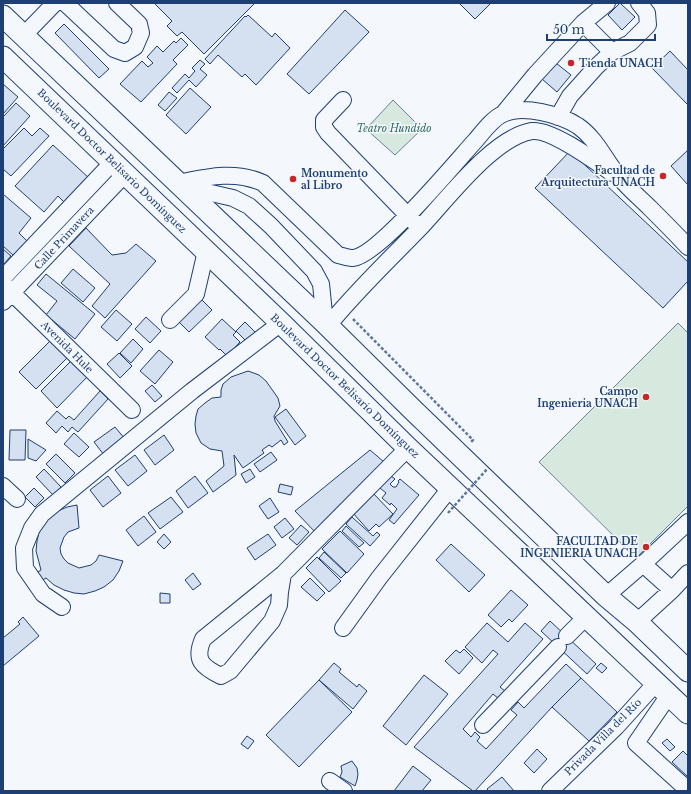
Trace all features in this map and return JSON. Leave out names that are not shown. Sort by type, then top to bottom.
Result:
[{"type":"main road","points":[[9,3],[21,32]]},
{"type":"main road","points":[[3,16],[326,325],[606,596],[637,622],[688,671]]},
{"type":"main road","name":"Boulevard Doctor Belisario Domínguez","points":[[3,57],[281,323],[408,448],[450,486],[688,713]]},
{"type":"main road","points":[[393,433],[413,410]]},
{"type":"street","points":[[21,32],[55,3]]},
{"type":"street","points":[[65,3],[114,49],[125,53],[135,47],[142,33],[139,24],[117,3]]},
{"type":"street","points":[[183,188],[208,177],[223,175],[246,176],[263,183],[338,256],[353,258],[364,254],[376,246],[407,215],[489,125],[503,114],[535,75],[583,23],[607,3]]},
{"type":"street","points":[[558,116],[570,96],[596,67],[612,52],[630,43],[648,25],[647,13],[639,3]]},
{"type":"street","points":[[583,23],[612,52]]},
{"type":"street","points":[[343,100],[324,120],[324,126],[328,133],[364,172],[420,228]]},
{"type":"street","points":[[503,114],[522,110],[542,112],[558,116],[579,127],[595,143],[620,178]]},
{"type":"street","points":[[326,325],[420,228],[468,175],[503,144],[517,136],[533,131],[548,134],[573,146],[620,178],[688,247]]},
{"type":"street","name":"Calle Primavera","points":[[3,278],[119,168]]},
{"type":"street","name":"Calle Primavera","points":[[6,293],[119,168]]},
{"type":"street","points":[[183,188],[233,198],[249,206],[272,226],[314,271],[321,284],[326,325]]},
{"type":"street","points":[[170,320],[196,294],[206,251]]},
{"type":"street","name":"Avenida Hule","points":[[6,293],[132,410]]},
{"type":"street","points":[[62,607],[43,594],[26,568],[24,548],[32,528],[42,514],[192,392],[281,323]]},
{"type":"street","points":[[283,574],[279,605],[272,621],[230,671],[221,676],[210,671],[202,663],[199,650],[204,639],[283,574],[408,448]]},
{"type":"street","points":[[3,486],[17,499]]},
{"type":"street","points":[[343,628],[379,578],[450,486]]},
{"type":"street","points":[[606,596],[688,522]]},
{"type":"street","points":[[643,564],[672,590]]},
{"type":"street","points":[[637,622],[688,573]]},
{"type":"street","points":[[483,725],[586,617]]},
{"type":"street","points":[[663,689],[636,743],[688,790]]},
{"type":"street","name":"Privada Villa del Río","points":[[550,791],[616,727],[663,689]]},
{"type":"street","points":[[330,781],[344,791]]},
{"type":"path","points":[[342,308],[473,440]]},
{"type":"path","points":[[448,513],[488,468]]},
{"type":"green space","name":"Teatro Hundido","points":[[393,100],[422,129],[395,155],[366,129]]},
{"type":"green space","name":"Campo Ingenieria UNACH","points":[[678,323],[688,333],[688,506],[636,558],[539,462]]},
{"type":"building","points":[[154,3],[255,3],[204,54],[182,32],[177,36],[167,26],[172,21]]},
{"type":"building","points":[[459,3],[491,3],[475,19]]},
{"type":"building","points":[[620,3],[635,17],[622,30],[608,15]]},
{"type":"building","points":[[345,10],[369,32],[309,94],[287,74]]},
{"type":"building","points":[[248,15],[272,37],[275,33],[290,48],[256,85],[245,74],[242,77],[218,55],[210,64],[205,59],[245,16],[246,17]]},
{"type":"building","points":[[64,24],[109,69],[99,78],[55,33]]},
{"type":"building","points":[[181,38],[188,45],[173,60],[177,64],[141,102],[120,84],[142,61],[148,67],[153,63],[147,57],[157,46],[163,52],[174,41],[176,43]]},
{"type":"building","points":[[670,51],[688,70],[688,105],[652,68]]},
{"type":"building","points":[[200,60],[205,64],[200,69],[207,75],[196,87],[189,80],[177,93],[172,88],[185,74],[189,78],[195,71],[192,68]]},
{"type":"building","points":[[556,63],[571,75],[557,92],[542,79]]},
{"type":"building","points":[[3,84],[18,97],[3,114]]},
{"type":"building","points":[[190,88],[211,107],[186,134],[166,115]]},
{"type":"building","points":[[169,92],[177,98],[165,111],[158,105]]},
{"type":"building","points":[[16,103],[30,116],[3,146],[3,117]]},
{"type":"building","points":[[24,128],[32,136],[40,128],[49,136],[11,176],[3,169],[3,149]]},
{"type":"building","points":[[53,145],[89,178],[65,203],[58,196],[44,212],[15,186]]},
{"type":"building","points":[[688,150],[688,185],[671,166]]},
{"type":"building","points":[[570,151],[688,262],[688,281],[663,308],[535,188]]},
{"type":"building","points":[[3,194],[31,218],[19,233],[27,241],[13,255],[3,246]]},
{"type":"building","points":[[86,228],[112,255],[126,253],[136,244],[156,261],[105,318],[92,306],[110,284],[69,246]]},
{"type":"building","points":[[3,249],[11,256],[3,265]]},
{"type":"building","points":[[73,269],[95,288],[83,302],[61,283]]},
{"type":"building","points":[[46,274],[95,314],[75,339],[46,315],[57,301],[37,285]]},
{"type":"building","points":[[200,298],[212,310],[189,332],[177,320]]},
{"type":"building","points":[[116,310],[132,324],[117,341],[101,327]]},
{"type":"building","points":[[146,317],[161,331],[150,343],[135,329]]},
{"type":"building","points":[[222,319],[236,332],[233,335],[240,342],[227,356],[205,337]]},
{"type":"building","points":[[245,322],[257,334],[248,343],[236,331]]},
{"type":"building","points":[[52,339],[69,356],[36,389],[19,372]]},
{"type":"building","points":[[133,339],[143,349],[131,363],[120,353]]},
{"type":"building","points":[[159,350],[173,362],[155,384],[140,371]]},
{"type":"building","points":[[119,353],[132,366],[120,378],[107,364]]},
{"type":"building","points":[[73,359],[89,375],[57,408],[41,391]]},
{"type":"building","points":[[248,371],[259,375],[266,381],[278,398],[280,406],[274,416],[275,421],[288,442],[284,445],[281,440],[272,447],[269,445],[262,450],[264,453],[243,468],[234,455],[236,475],[213,492],[206,481],[224,466],[222,451],[210,449],[201,443],[196,433],[195,424],[198,409],[212,398],[221,397],[223,384],[231,377]]},
{"type":"building","points":[[152,385],[162,396],[155,402],[145,391]]},
{"type":"building","points":[[100,391],[108,399],[78,432],[72,427],[68,432],[62,426],[56,433],[46,423],[57,411],[66,419],[69,416],[74,420]]},
{"type":"building","points":[[286,409],[306,436],[295,445],[275,417]]},
{"type":"building","points":[[115,427],[125,439],[104,455],[94,442]]},
{"type":"building","points":[[10,430],[26,430],[25,460],[9,460]]},
{"type":"building","points":[[74,433],[89,447],[79,457],[64,444]]},
{"type":"building","points":[[164,435],[174,450],[155,465],[144,450]]},
{"type":"building","points":[[28,439],[46,450],[36,461],[28,458]]},
{"type":"building","points":[[370,450],[384,462],[316,533],[295,511]]},
{"type":"building","points":[[271,452],[277,460],[260,472],[254,464]]},
{"type":"building","points":[[56,454],[75,473],[65,483],[46,464]]},
{"type":"building","points":[[135,455],[147,471],[128,486],[115,470]]},
{"type":"building","points":[[44,469],[61,487],[53,495],[36,477]]},
{"type":"building","points":[[250,469],[255,477],[246,483],[241,474]]},
{"type":"building","points":[[108,476],[121,493],[103,507],[90,490]]},
{"type":"building","points":[[195,476],[208,493],[188,508],[176,491]]},
{"type":"building","points":[[391,476],[395,479],[390,484],[393,487],[396,487],[400,479],[419,495],[394,524],[389,520],[397,509],[391,503],[390,505],[382,498],[386,493],[380,488]]},
{"type":"building","points":[[280,484],[293,487],[291,495],[278,492]]},
{"type":"building","points":[[34,488],[44,498],[35,507],[25,497]]},
{"type":"building","points":[[372,492],[393,514],[379,527],[376,524],[369,531],[352,512]]},
{"type":"building","points":[[171,497],[183,512],[160,529],[148,513]]},
{"type":"building","points":[[270,498],[279,512],[268,519],[259,506]]},
{"type":"building","points":[[77,505],[79,528],[68,532],[64,537],[60,548],[64,559],[68,563],[79,568],[91,565],[96,561],[99,555],[123,561],[113,580],[104,587],[84,594],[64,590],[54,585],[46,578],[41,581],[36,573],[41,570],[36,551],[39,532],[50,516],[67,507]]},
{"type":"building","points":[[144,516],[156,532],[138,546],[126,530]]},
{"type":"building","points":[[352,517],[373,536],[377,532],[380,535],[370,546],[346,524]]},
{"type":"building","points":[[285,518],[294,529],[282,538],[274,527]]},
{"type":"building","points":[[301,525],[309,532],[297,545],[289,538]]},
{"type":"building","points":[[346,526],[364,543],[359,547],[342,531]]},
{"type":"building","points":[[340,531],[364,554],[347,573],[322,549]]},
{"type":"building","points":[[164,534],[171,542],[164,549],[157,542]]},
{"type":"building","points":[[268,534],[276,545],[255,560],[247,548]]},
{"type":"building","points":[[451,544],[485,575],[469,592],[436,560]]},
{"type":"building","points":[[324,552],[346,573],[341,578],[319,558]]},
{"type":"building","points":[[317,557],[341,581],[329,592],[306,568]]},
{"type":"building","points":[[193,573],[201,584],[193,590],[185,580]]},
{"type":"building","points":[[310,578],[325,593],[317,601],[301,587]]},
{"type":"building","points":[[511,590],[528,605],[512,622],[509,619],[501,627],[488,615]]},
{"type":"building","points":[[160,593],[170,594],[170,603],[160,603]]},
{"type":"building","points":[[23,617],[39,636],[3,666],[3,638],[20,624],[18,622]]},
{"type":"building","points":[[550,621],[596,664],[587,674],[541,631]]},
{"type":"building","points":[[487,623],[508,642],[525,623],[543,639],[500,687],[505,691],[499,699],[493,694],[463,729],[471,737],[475,732],[480,737],[477,741],[486,749],[517,715],[511,710],[518,702],[524,708],[566,664],[581,678],[552,707],[475,791],[473,791],[414,747],[498,654],[493,650],[482,663],[465,647]]},
{"type":"building","points":[[464,649],[473,658],[459,674],[445,661],[456,650],[460,653]]},
{"type":"building","points":[[334,663],[341,669],[339,672],[357,687],[359,684],[367,691],[353,709],[319,680]]},
{"type":"building","points":[[601,663],[607,668],[602,673],[596,668]]},
{"type":"building","points":[[424,675],[448,694],[406,745],[383,726]]},
{"type":"building","points":[[581,678],[617,712],[589,741],[552,707]]},
{"type":"building","points":[[319,680],[352,712],[299,767],[266,735]]},
{"type":"building","points":[[247,736],[254,741],[248,749],[241,744]]},
{"type":"building","points":[[667,739],[675,747],[670,751],[662,743]]},
{"type":"building","points":[[537,749],[547,759],[534,773],[524,763]]},
{"type":"building","points":[[683,751],[688,756],[688,777],[672,762]]},
{"type":"building","points":[[352,761],[357,768],[358,774],[355,786],[340,777],[342,772],[341,766]]},
{"type":"building","points":[[413,766],[431,780],[422,791],[394,791]]},
{"type":"building","points":[[502,777],[514,791],[489,791],[487,789]]},
{"type":"place","name":"Tienda UNACH","points":[[571,63]]},
{"type":"place","name":"Facultad de Arquitectura UNACH","points":[[663,176]]},
{"type":"place","name":"Monumento al Libro","points":[[293,179]]},
{"type":"place","name":"Campo Ingenieria UNACH","points":[[646,397]]},
{"type":"place","name":"FACULTAD DE INGENIERIA UNACH","points":[[646,547]]}]
